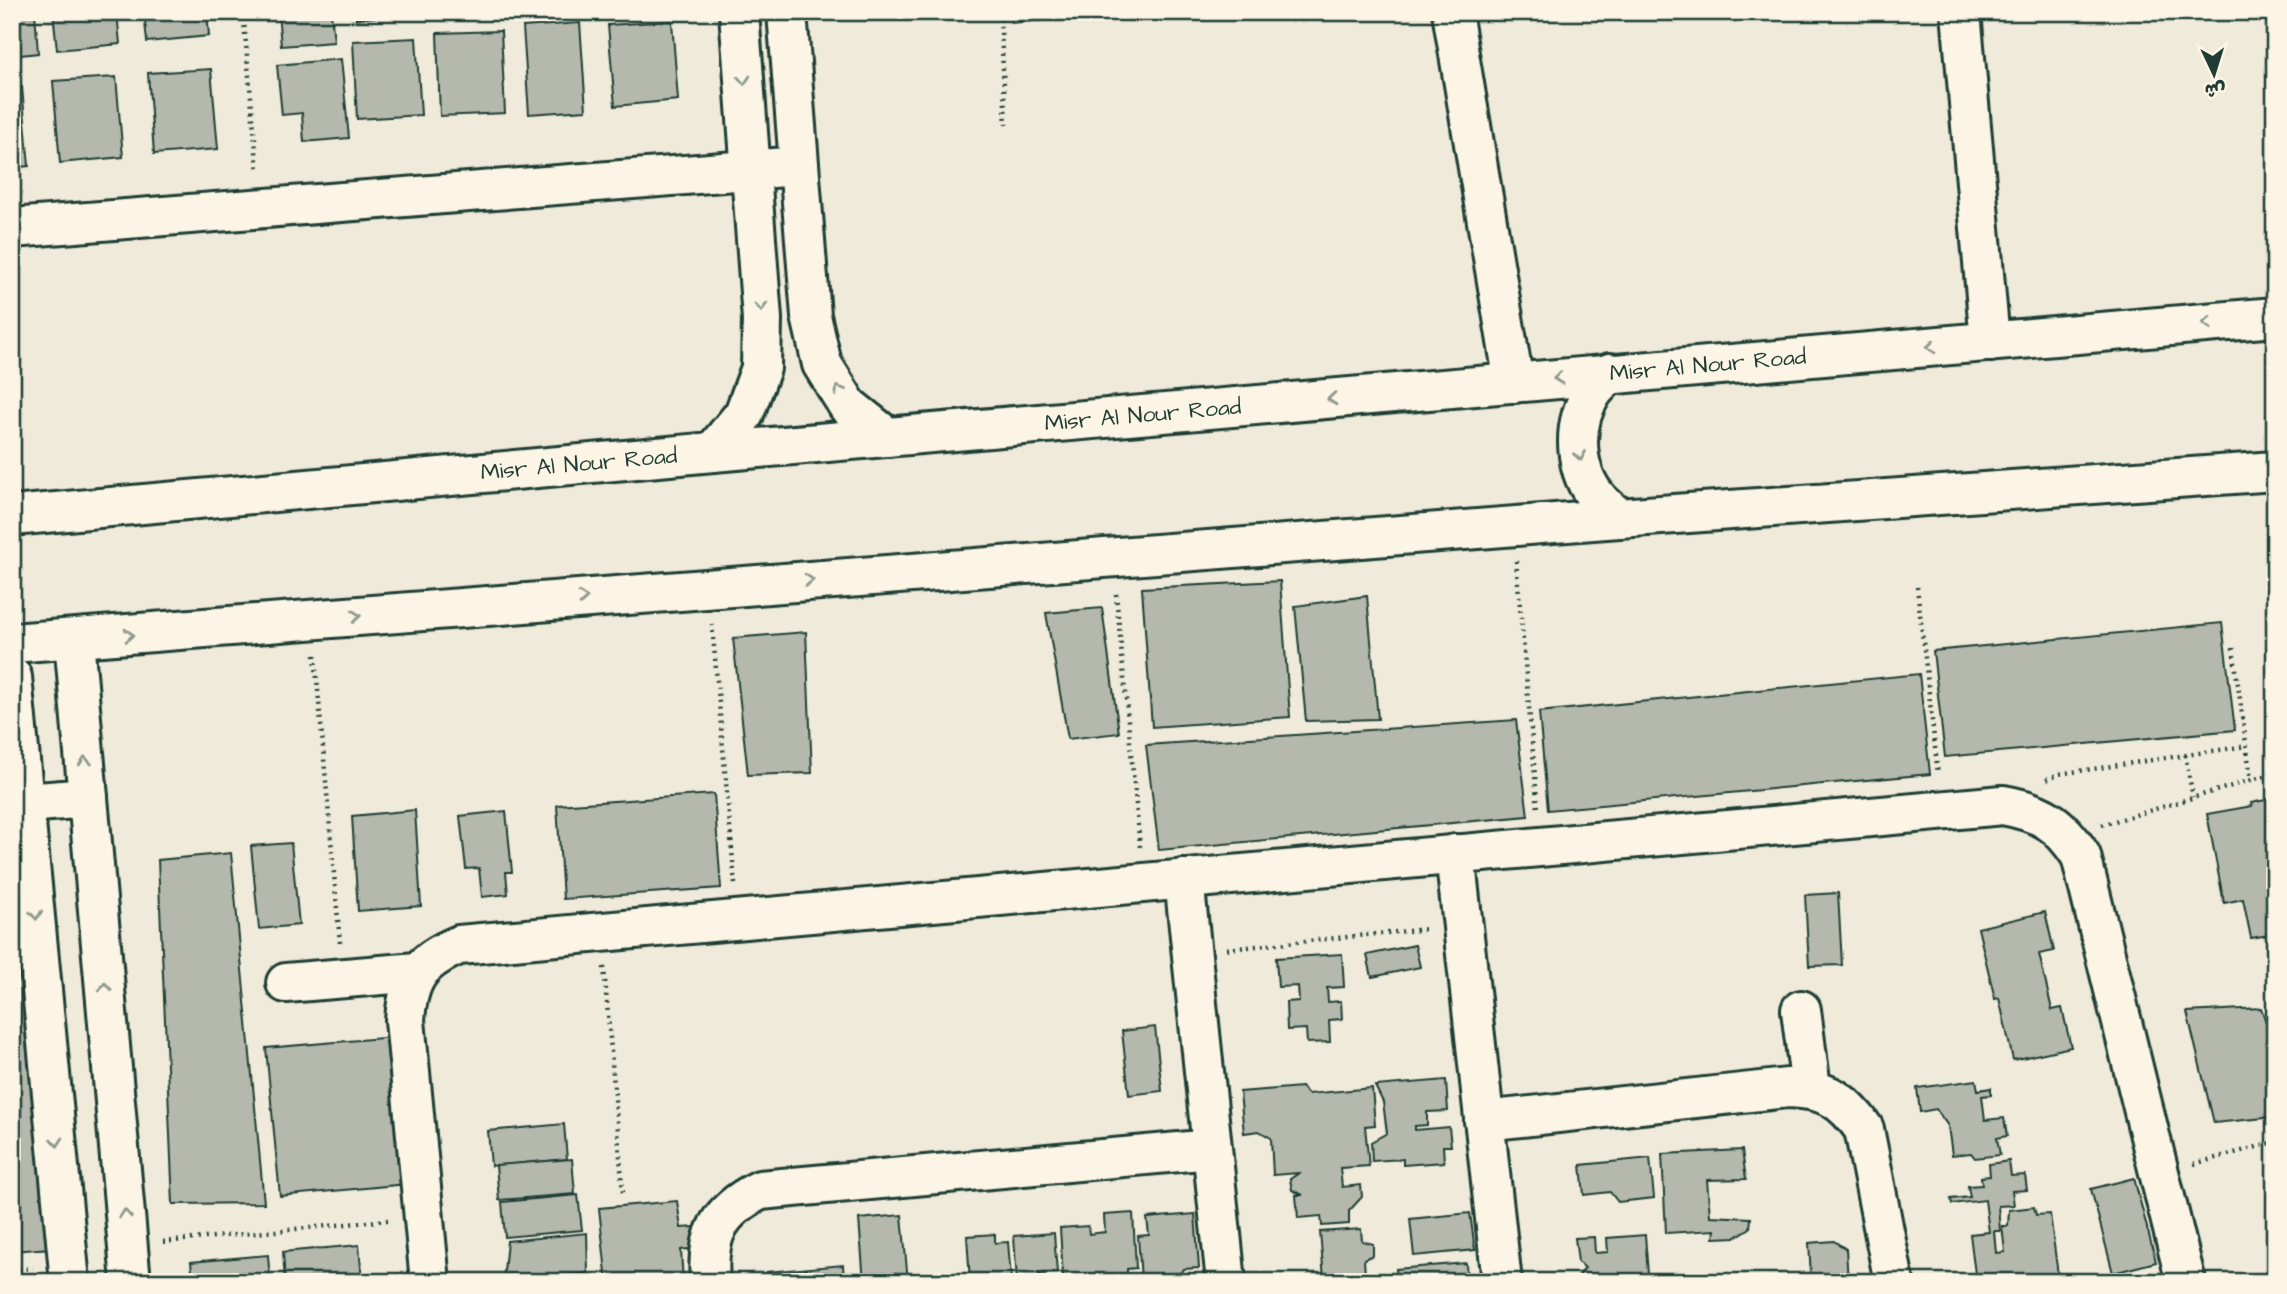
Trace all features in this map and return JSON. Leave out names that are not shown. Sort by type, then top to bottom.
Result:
[{"type":"street","points":[[713,452],[744,414],[761,368],[762,319],[739,12]]},
{"type":"street","points":[[787,12],[811,316],[822,364],[848,406],[887,437]]},
{"type":"street","points":[[1452,12],[1514,383]]},
{"type":"street","points":[[1961,12],[1990,342]]},
{"type":"street","points":[[12,228],[799,166]]},
{"type":"street","name":"Misr Al Nour Road","points":[[12,516],[1610,373],[2275,317]]},
{"type":"street","points":[[1610,373],[1591,394],[1580,420],[1578,448],[1584,475],[1598,499],[1619,518]]},
{"type":"street","points":[[12,643],[709,587],[2275,471]]},
{"type":"street","points":[[74,640],[129,1264]]},
{"type":"street","points":[[12,677],[70,1282]]},
{"type":"street","points":[[25,803],[88,797]]},
{"type":"street","points":[[430,1282],[405,1020],[407,995],[418,972],[436,955],[459,945],[2003,805],[2028,809],[2049,820],[2068,835],[2081,856],[2089,879],[2186,1282]]},
{"type":"street","points":[[1455,854],[1502,1282]]},
{"type":"street","points":[[1184,879],[1226,1282]]},
{"type":"street","points":[[286,983],[418,972]]},
{"type":"street","points":[[1801,1010],[1811,1089]]},
{"type":"street","points":[[1484,1121],[1788,1088],[1811,1089],[1832,1096],[1850,1110],[1864,1129],[1894,1282]]},
{"type":"street","points":[[710,1282],[710,1244],[720,1221],[737,1201],[760,1190],[1213,1149]]},
{"type":"path","points":[[243,12],[261,208]]},
{"type":"path","points":[[1000,12],[1006,125]]},
{"type":"path","points":[[1513,526],[1541,846]]},
{"type":"path","points":[[1112,557],[1143,883]]},
{"type":"path","points":[[709,587],[738,919]]},
{"type":"path","points":[[1917,587],[1941,810]]},
{"type":"path","points":[[312,620],[343,979]]},
{"type":"path","points":[[2233,648],[2251,779]]},
{"type":"path","points":[[2028,809],[2038,787],[2059,774],[2246,746]]},
{"type":"path","points":[[2185,755],[2193,797]]},
{"type":"path","points":[[2068,835],[2275,773]]},
{"type":"path","points":[[1192,953],[1463,925]]},
{"type":"path","points":[[601,932],[623,1193]]},
{"type":"path","points":[[2160,1173],[2275,1142]]},
{"type":"path","points":[[129,1264],[424,1217]]},
{"type":"building","points":[[12,12],[35,12],[38,53],[12,56]]},
{"type":"building","points":[[53,12],[117,12],[120,44],[57,50]]},
{"type":"building","points":[[144,12],[207,12],[209,36],[147,42]]},
{"type":"building","points":[[278,12],[331,12],[334,42],[281,46]]},
{"type":"building","points":[[355,12],[419,12],[419,13],[356,19]]},
{"type":"building","points":[[1010,12],[1091,12],[1091,16],[1011,23]]},
{"type":"building","points":[[672,21],[678,100],[615,106],[608,25]]},
{"type":"building","points":[[580,23],[586,110],[529,114],[523,27]]},
{"type":"building","points":[[501,31],[505,113],[440,116],[437,33]]},
{"type":"building","points":[[416,38],[421,115],[357,119],[353,41]]},
{"type":"building","points":[[341,59],[349,138],[304,142],[302,113],[282,115],[277,65]]},
{"type":"building","points":[[211,69],[218,149],[154,154],[148,73]]},
{"type":"building","points":[[116,77],[123,157],[60,163],[53,81]]},
{"type":"building","points":[[22,87],[29,166],[12,168],[12,88]]},
{"type":"building","points":[[1280,581],[1290,717],[1152,727],[1142,588]]},
{"type":"building","points":[[1367,596],[1378,719],[1306,721],[1295,606]]},
{"type":"building","points":[[1102,608],[1119,733],[1068,739],[1046,613]]},
{"type":"building","points":[[2222,623],[2235,730],[1945,757],[1933,651]]},
{"type":"building","points":[[806,632],[812,773],[748,775],[733,638]]},
{"type":"building","points":[[1919,674],[1930,774],[1548,810],[1539,712]]},
{"type":"building","points":[[1516,720],[1528,816],[1159,850],[1146,745]]},
{"type":"building","points":[[714,794],[721,888],[563,899],[557,805]]},
{"type":"building","points":[[2275,798],[2275,934],[2251,938],[2243,899],[2224,903],[2207,814],[2252,806],[2251,803]]},
{"type":"building","points":[[415,810],[421,906],[358,911],[352,816]]},
{"type":"building","points":[[506,811],[512,872],[506,872],[508,894],[482,897],[479,868],[466,869],[460,816]]},
{"type":"building","points":[[291,843],[299,925],[259,929],[251,846]]},
{"type":"building","points":[[231,853],[264,1203],[173,1204],[158,860]]},
{"type":"building","points":[[12,880],[51,1248],[12,1251]]},
{"type":"building","points":[[1838,893],[1842,965],[1809,966],[1805,895]]},
{"type":"building","points":[[2045,912],[2054,951],[2039,954],[2052,1010],[2062,1008],[2071,1047],[2013,1060],[1999,998],[1995,999],[1978,928]]},
{"type":"building","points":[[1415,945],[1420,967],[1372,977],[1367,955]]},
{"type":"building","points":[[1342,954],[1344,987],[1327,988],[1328,1002],[1341,1001],[1342,1019],[1329,1020],[1330,1042],[1307,1043],[1306,1029],[1287,1030],[1286,1002],[1299,1001],[1298,986],[1278,987],[1276,958]]},
{"type":"building","points":[[2261,1008],[2275,1047],[2275,1117],[2214,1123],[2187,1012]]},
{"type":"building","points":[[1155,1027],[1162,1091],[1129,1095],[1122,1031]]},
{"type":"building","points":[[394,1037],[407,1184],[280,1196],[266,1048]]},
{"type":"building","points":[[1446,1080],[1448,1111],[1427,1112],[1427,1125],[1415,1126],[1415,1130],[1449,1127],[1451,1146],[1443,1146],[1444,1162],[1403,1165],[1403,1159],[1372,1161],[1371,1142],[1387,1133],[1383,1102],[1375,1086]]},
{"type":"building","points":[[1976,1080],[1978,1090],[1991,1088],[1991,1095],[1982,1096],[1985,1120],[2004,1118],[2007,1136],[1997,1138],[2000,1155],[1975,1158],[1971,1153],[1952,1155],[1948,1126],[1936,1109],[1920,1112],[1917,1088]]},
{"type":"building","points":[[1301,1087],[1308,1094],[1372,1088],[1375,1125],[1365,1126],[1369,1166],[1340,1168],[1342,1187],[1361,1185],[1362,1197],[1349,1211],[1349,1224],[1322,1226],[1321,1216],[1298,1218],[1296,1195],[1303,1195],[1292,1190],[1290,1179],[1299,1173],[1273,1175],[1271,1138],[1259,1131],[1244,1133],[1240,1092]]},
{"type":"building","points":[[564,1124],[567,1159],[491,1166],[488,1131]]},
{"type":"building","points":[[1742,1150],[1746,1179],[1707,1180],[1710,1216],[1751,1218],[1750,1228],[1736,1237],[1714,1238],[1715,1230],[1666,1233],[1662,1154]]},
{"type":"building","points":[[1650,1158],[1654,1198],[1618,1202],[1610,1192],[1584,1195],[1581,1165]]},
{"type":"building","points":[[572,1159],[575,1194],[499,1200],[496,1165]]},
{"type":"building","points":[[2009,1161],[2011,1176],[2025,1175],[2027,1190],[2012,1191],[2014,1205],[1998,1206],[2000,1231],[1994,1231],[1996,1253],[2005,1252],[2002,1226],[2008,1226],[2009,1210],[2034,1207],[2036,1215],[2050,1214],[2058,1275],[1976,1282],[1970,1234],[1989,1232],[1985,1200],[1952,1204],[1951,1199],[1970,1197],[1968,1186],[1982,1185],[1981,1177],[1990,1176],[1989,1164]]},
{"type":"building","points":[[2134,1178],[2156,1262],[2113,1273],[2091,1189]]},
{"type":"building","points":[[578,1195],[582,1230],[505,1237],[502,1202]]},
{"type":"building","points":[[677,1201],[681,1228],[695,1227],[698,1248],[681,1250],[683,1282],[607,1282],[599,1208]]},
{"type":"building","points":[[1133,1213],[1136,1268],[1127,1269],[1127,1282],[1079,1282],[1063,1277],[1060,1228],[1088,1226],[1089,1234],[1105,1232],[1104,1215]]},
{"type":"building","points":[[1470,1213],[1475,1250],[1414,1256],[1410,1219]]},
{"type":"building","points":[[1195,1214],[1199,1268],[1183,1269],[1177,1278],[1141,1280],[1138,1236],[1149,1235],[1147,1218]]},
{"type":"building","points":[[902,1215],[908,1282],[864,1282],[859,1219]]},
{"type":"building","points":[[1361,1229],[1362,1241],[1373,1244],[1373,1255],[1364,1259],[1365,1276],[1324,1279],[1320,1232]]},
{"type":"building","points":[[587,1233],[588,1273],[503,1282],[507,1241]]},
{"type":"building","points":[[1054,1233],[1057,1273],[1039,1274],[1039,1282],[1017,1282],[1014,1236]]},
{"type":"building","points":[[995,1234],[995,1243],[1008,1242],[1011,1279],[1003,1280],[1004,1282],[970,1281],[967,1236]]},
{"type":"building","points":[[1645,1235],[1648,1274],[1632,1275],[1632,1282],[1577,1282],[1585,1268],[1578,1262],[1575,1238],[1594,1237],[1595,1253],[1608,1252],[1607,1238]]},
{"type":"building","points":[[1834,1241],[1846,1249],[1848,1282],[1815,1282],[1811,1277],[1809,1243]]},
{"type":"building","points":[[359,1245],[362,1280],[285,1282],[283,1252]]},
{"type":"building","points":[[268,1255],[270,1282],[193,1282],[191,1262]]},
{"type":"building","points":[[1466,1263],[1467,1282],[1397,1282],[1396,1269]]},
{"type":"building","points":[[843,1265],[844,1282],[767,1282],[767,1272]]}]
